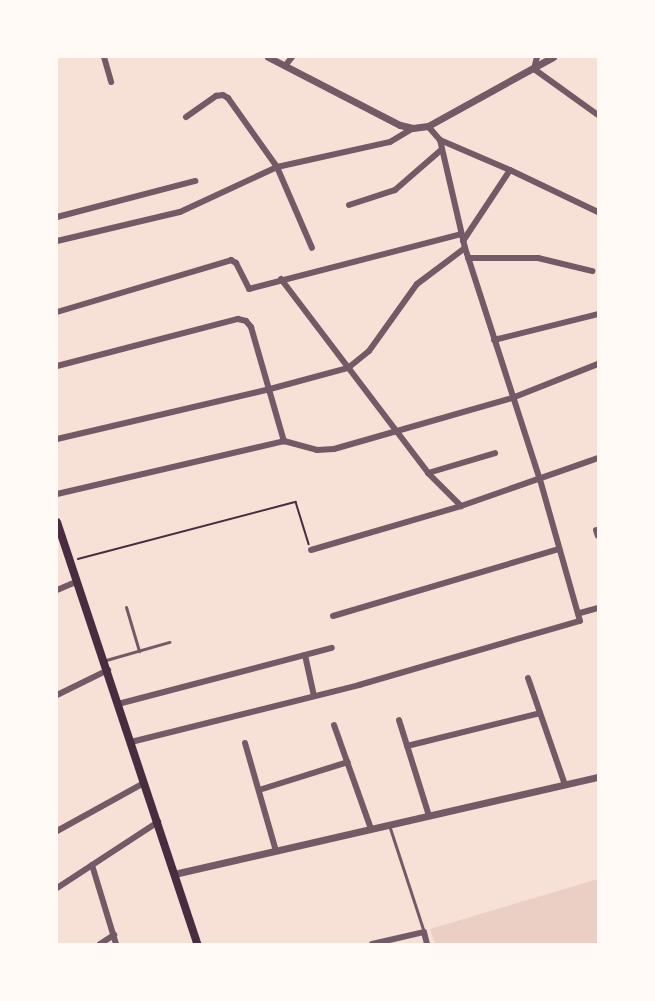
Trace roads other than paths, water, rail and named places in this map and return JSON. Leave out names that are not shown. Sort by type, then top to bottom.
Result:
[{"type":"main road","points":[[58,526],[108,670],[197,944]]},
{"type":"street","points":[[104,57],[111,82]]},
{"type":"street","points":[[268,57],[400,125],[413,128],[428,126],[553,57]]},
{"type":"street","points":[[285,66],[292,57]]},
{"type":"street","points":[[534,69],[537,57]]},
{"type":"street","points":[[534,69],[598,115]]},
{"type":"street","points":[[186,117],[216,96],[223,95],[228,99],[277,167],[312,248]]},
{"type":"street","points":[[428,126],[440,140],[598,212]]},
{"type":"street","points":[[57,241],[195,207],[235,185],[277,167],[390,142],[413,128]]},
{"type":"street","points":[[440,140],[464,245],[540,480],[580,617]]},
{"type":"street","points":[[349,205],[395,190],[441,150]]},
{"type":"street","points":[[57,439],[270,389],[348,368],[369,351],[417,284],[464,245],[510,170]]},
{"type":"street","points":[[57,217],[195,181]]},
{"type":"street","points":[[57,312],[234,261],[249,289],[280,279],[461,234]]},
{"type":"street","points":[[468,258],[538,258],[592,271]]},
{"type":"street","points":[[280,279],[428,473],[461,506]]},
{"type":"street","points":[[494,340],[598,314]]},
{"type":"street","points":[[57,366],[238,320],[246,321],[251,327],[284,441]]},
{"type":"street","points":[[57,494],[284,441],[317,450],[334,449],[512,398],[598,364]]},
{"type":"street","points":[[428,473],[495,453]]},
{"type":"street","points":[[311,550],[461,506],[598,458]]},
{"type":"street","points":[[333,616],[559,549]]},
{"type":"street","points":[[57,590],[76,582]]},
{"type":"street","points":[[131,742],[314,696],[580,617],[598,608]]},
{"type":"street","points":[[118,704],[332,648]]},
{"type":"street","points":[[305,655],[314,696]]},
{"type":"street","points":[[57,695],[108,670]]},
{"type":"street","points":[[528,678],[565,784]]},
{"type":"street","points":[[407,746],[540,713]]},
{"type":"street","points":[[399,720],[429,816]]},
{"type":"street","points":[[333,725],[371,829]]},
{"type":"street","points":[[245,742],[276,851]]},
{"type":"street","points":[[259,790],[348,762]]},
{"type":"street","points":[[174,874],[598,777]]},
{"type":"street","points":[[57,831],[144,783]]},
{"type":"street","points":[[57,888],[158,822]]},
{"type":"street","points":[[92,865],[116,944]]},
{"type":"street","points":[[372,944],[424,932],[427,944]]},
{"type":"street","points":[[100,944],[114,935]]},
{"type":"lane","points":[[126,607],[139,651]]},
{"type":"lane","points":[[104,661],[170,642]]},
{"type":"lane","points":[[389,825],[424,932]]}]
